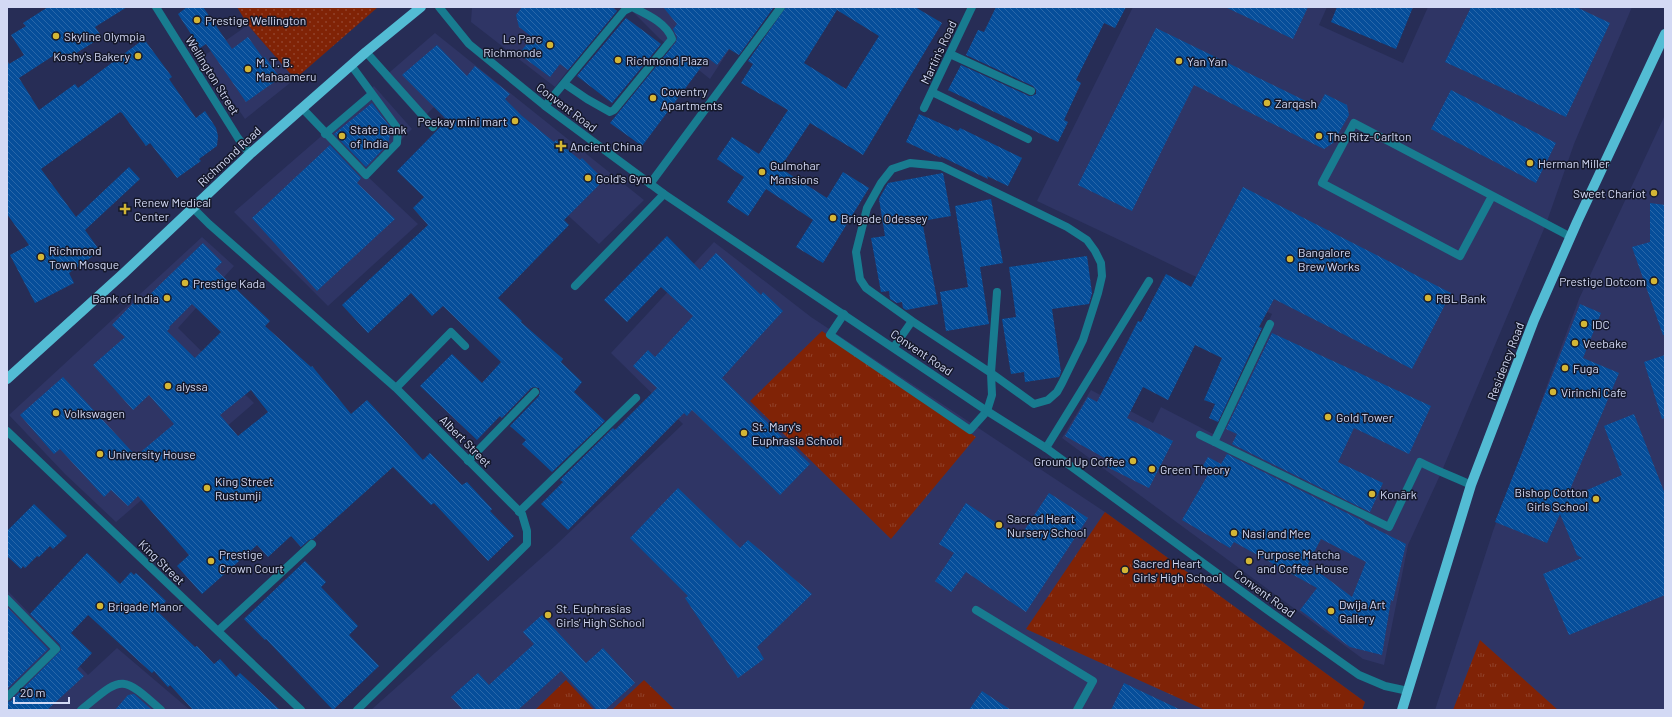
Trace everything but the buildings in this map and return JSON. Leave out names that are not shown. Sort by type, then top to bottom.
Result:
[{"type":"main road","name":"Richmond Road","points":[[7,379],[250,154],[366,52],[421,7]]},
{"type":"main road","name":"Residency Road","points":[[1402,710],[1471,485],[1534,320],[1665,34]]},
{"type":"street","name":"Wellington Street","points":[[156,7],[238,138],[250,154]]},
{"type":"street","name":"Convent Road","points":[[439,7],[470,44],[545,106],[664,194],[988,411],[1046,448],[1359,675],[1385,686],[1408,691]]},
{"type":"street","points":[[545,106],[565,84],[624,11],[632,7],[653,18],[670,33],[672,39],[614,110],[610,112],[565,84]]},
{"type":"street","points":[[650,184],[781,7]]},
{"type":"street","name":"Martin's Road","points":[[924,108],[972,7]]},
{"type":"street","points":[[366,52],[433,127]]},
{"type":"street","points":[[950,54],[1031,91]]},
{"type":"street","points":[[302,108],[325,134],[366,175],[397,143],[398,129],[351,65]]},
{"type":"street","points":[[932,92],[1028,139]]},
{"type":"street","points":[[325,134],[372,94]]},
{"type":"street","points":[[1492,196],[1460,256],[1322,183],[1354,123],[1571,237]]},
{"type":"street","points":[[910,163],[941,166],[1067,227],[1087,240],[1101,263],[1102,276],[1082,340],[1057,392],[1048,400],[1034,404],[991,373],[912,321],[866,288],[860,279],[856,252],[867,208],[881,183],[892,168],[910,163]]},
{"type":"street","points":[[575,286],[664,194]]},
{"type":"street","name":"Albert Street","points":[[193,208],[396,388],[522,514],[527,531],[527,544],[357,710]]},
{"type":"street","points":[[1046,448],[1149,281]]},
{"type":"street","points":[[844,314],[830,335],[970,430],[988,411],[992,395],[991,373],[997,292]]},
{"type":"street","points":[[894,347],[912,321]]},
{"type":"street","points":[[1214,442],[1270,324]]},
{"type":"street","points":[[396,388],[451,332],[465,346]]},
{"type":"street","points":[[468,461],[535,392]]},
{"type":"street","points":[[519,512],[636,398]]},
{"type":"street","name":"King Street","points":[[7,431],[301,710]]},
{"type":"street","points":[[1200,435],[1389,527],[1420,462],[1441,473],[1448,474],[1471,485]]},
{"type":"street","points":[[218,631],[312,544]]},
{"type":"street","points":[[7,599],[56,649],[7,697]]},
{"type":"street","points":[[976,610],[1093,681],[1076,710]]},
{"type":"street","points":[[81,710],[111,686],[121,682],[128,684],[140,692],[161,710]]},
{"type":"shaded area","points":[[472,7],[616,7],[555,87],[471,22]]},
{"type":"shaded area","points":[[628,7],[757,7],[710,79],[660,39]]},
{"type":"shaded area","points":[[1133,7],[1327,7],[1319,25],[1403,63],[1428,7],[1632,7],[1574,144],[1546,224],[1441,473],[1408,545],[1384,665],[1363,659],[1062,438],[1091,390],[1153,423],[1161,407],[1215,435],[1272,314],[1037,201]]},
{"type":"shaded area","points":[[248,25],[295,79],[245,119],[202,57]]},
{"type":"shaded area","points":[[435,33],[644,200],[599,244],[442,99],[421,120],[383,78]]},
{"type":"shaded area","points":[[374,86],[412,129],[366,175],[418,224],[328,306],[234,212],[318,139]]},
{"type":"shaded area","name":"Bishop Cotton Girls School","points":[[1665,115],[1665,710],[1435,710],[1493,531],[1579,299]]},
{"type":"shaded area","points":[[202,237],[234,266],[178,328],[254,403],[116,522],[65,474],[9,415]]},
{"type":"shaded area","points":[[714,242],[811,317],[1105,512],[1365,702],[1362,710],[371,710],[556,545],[683,424],[611,353]]},
{"type":"shaded area","points":[[7,590],[88,675],[117,648],[190,710],[7,710]]},
{"type":"green space","points":[[237,7],[378,7],[295,79],[248,25]]},
{"type":"green space","points":[[822,331],[976,437],[891,539],[750,401]]},
{"type":"green space","name":"Sacred Heart Girls' High School","points":[[1105,512],[1365,702],[1362,710],[1205,710],[1026,629]]},
{"type":"green space","points":[[1480,640],[1558,710],[1453,710]]},
{"type":"green space","points":[[566,680],[594,710],[535,710]]},
{"type":"green space","points":[[644,680],[675,710],[612,710]]},
{"type":"place","name":"Prestige Wellington","points":[[197,20]]},
{"type":"place","name":"Skyline Olympia","points":[[56,36]]},
{"type":"place","name":"Le Parc Richmonde","points":[[550,45]]},
{"type":"place","name":"Koshy's Bakery","points":[[138,56]]},
{"type":"place","name":"Richmond Plaza","points":[[618,60]]},
{"type":"place","name":"Yan Yan","points":[[1179,61]]},
{"type":"place","name":"M. T. B. Mahaameru","points":[[248,69]]},
{"type":"place","name":"Coventry Apartments","points":[[653,98]]},
{"type":"place","name":"Zarqash","points":[[1267,103]]},
{"type":"place","name":"Peekay mini mart","points":[[515,121]]},
{"type":"place","name":"State Bank of India","points":[[342,136]]},
{"type":"place","name":"The Ritz-Carlton","points":[[1319,136]]},
{"type":"place","name":"Ancient China","points":[[561,146]]},
{"type":"place","name":"Herman Miller","points":[[1530,163]]},
{"type":"place","name":"Gulmohar Mansions","points":[[762,172]]},
{"type":"place","name":"Gold's Gym","points":[[588,178]]},
{"type":"place","name":"Sweet Chariot","points":[[1654,193]]},
{"type":"place","name":"Renew Medical Center","points":[[125,209]]},
{"type":"place","name":"Brigade Odessey","points":[[833,218]]},
{"type":"place","name":"Richmond Town Mosque","points":[[41,257]]},
{"type":"place","name":"Bangalore Brew Works","points":[[1290,259]]},
{"type":"place","name":"Prestige Dotcom","points":[[1654,281]]},
{"type":"place","name":"Prestige Kada","points":[[185,283]]},
{"type":"place","name":"Bank of India","points":[[167,298]]},
{"type":"place","name":"RBL Bank","points":[[1428,298]]},
{"type":"place","name":"IDC","points":[[1584,324]]},
{"type":"place","name":"Veebake","points":[[1575,343]]},
{"type":"place","name":"Fuga","points":[[1565,368]]},
{"type":"place","name":"alyssa","points":[[168,386]]},
{"type":"place","name":"Virinchi Cafe","points":[[1553,392]]},
{"type":"place","name":"Volkswagen","points":[[56,413]]},
{"type":"place","name":"Gold Tower","points":[[1328,417]]},
{"type":"place","name":"St. Mary's Euphrasia School","points":[[744,433]]},
{"type":"place","name":"University House","points":[[100,454]]},
{"type":"place","name":"Ground Up Coffee","points":[[1133,461]]},
{"type":"place","name":"Green Theory","points":[[1152,469]]},
{"type":"place","name":"King Street Rustumji","points":[[207,488]]},
{"type":"place","name":"Konārk","points":[[1372,494]]},
{"type":"place","name":"Bishop Cotton Girls School","points":[[1596,499]]},
{"type":"place","name":"Sacred Heart Nursery School","points":[[999,525]]},
{"type":"place","name":"Nasi and Mee","points":[[1234,533]]},
{"type":"place","name":"Prestige Crown Court","points":[[211,561]]},
{"type":"place","name":"Purpose Matcha and Coffee House","points":[[1249,561]]},
{"type":"place","name":"Sacred Heart Girls' High School","points":[[1125,570]]},
{"type":"place","name":"Brigade Manor","points":[[100,606]]},
{"type":"place","name":"Dwija Art Gallery","points":[[1331,611]]},
{"type":"place","name":"St. Euphrasias Girls' High School","points":[[548,615]]}]
